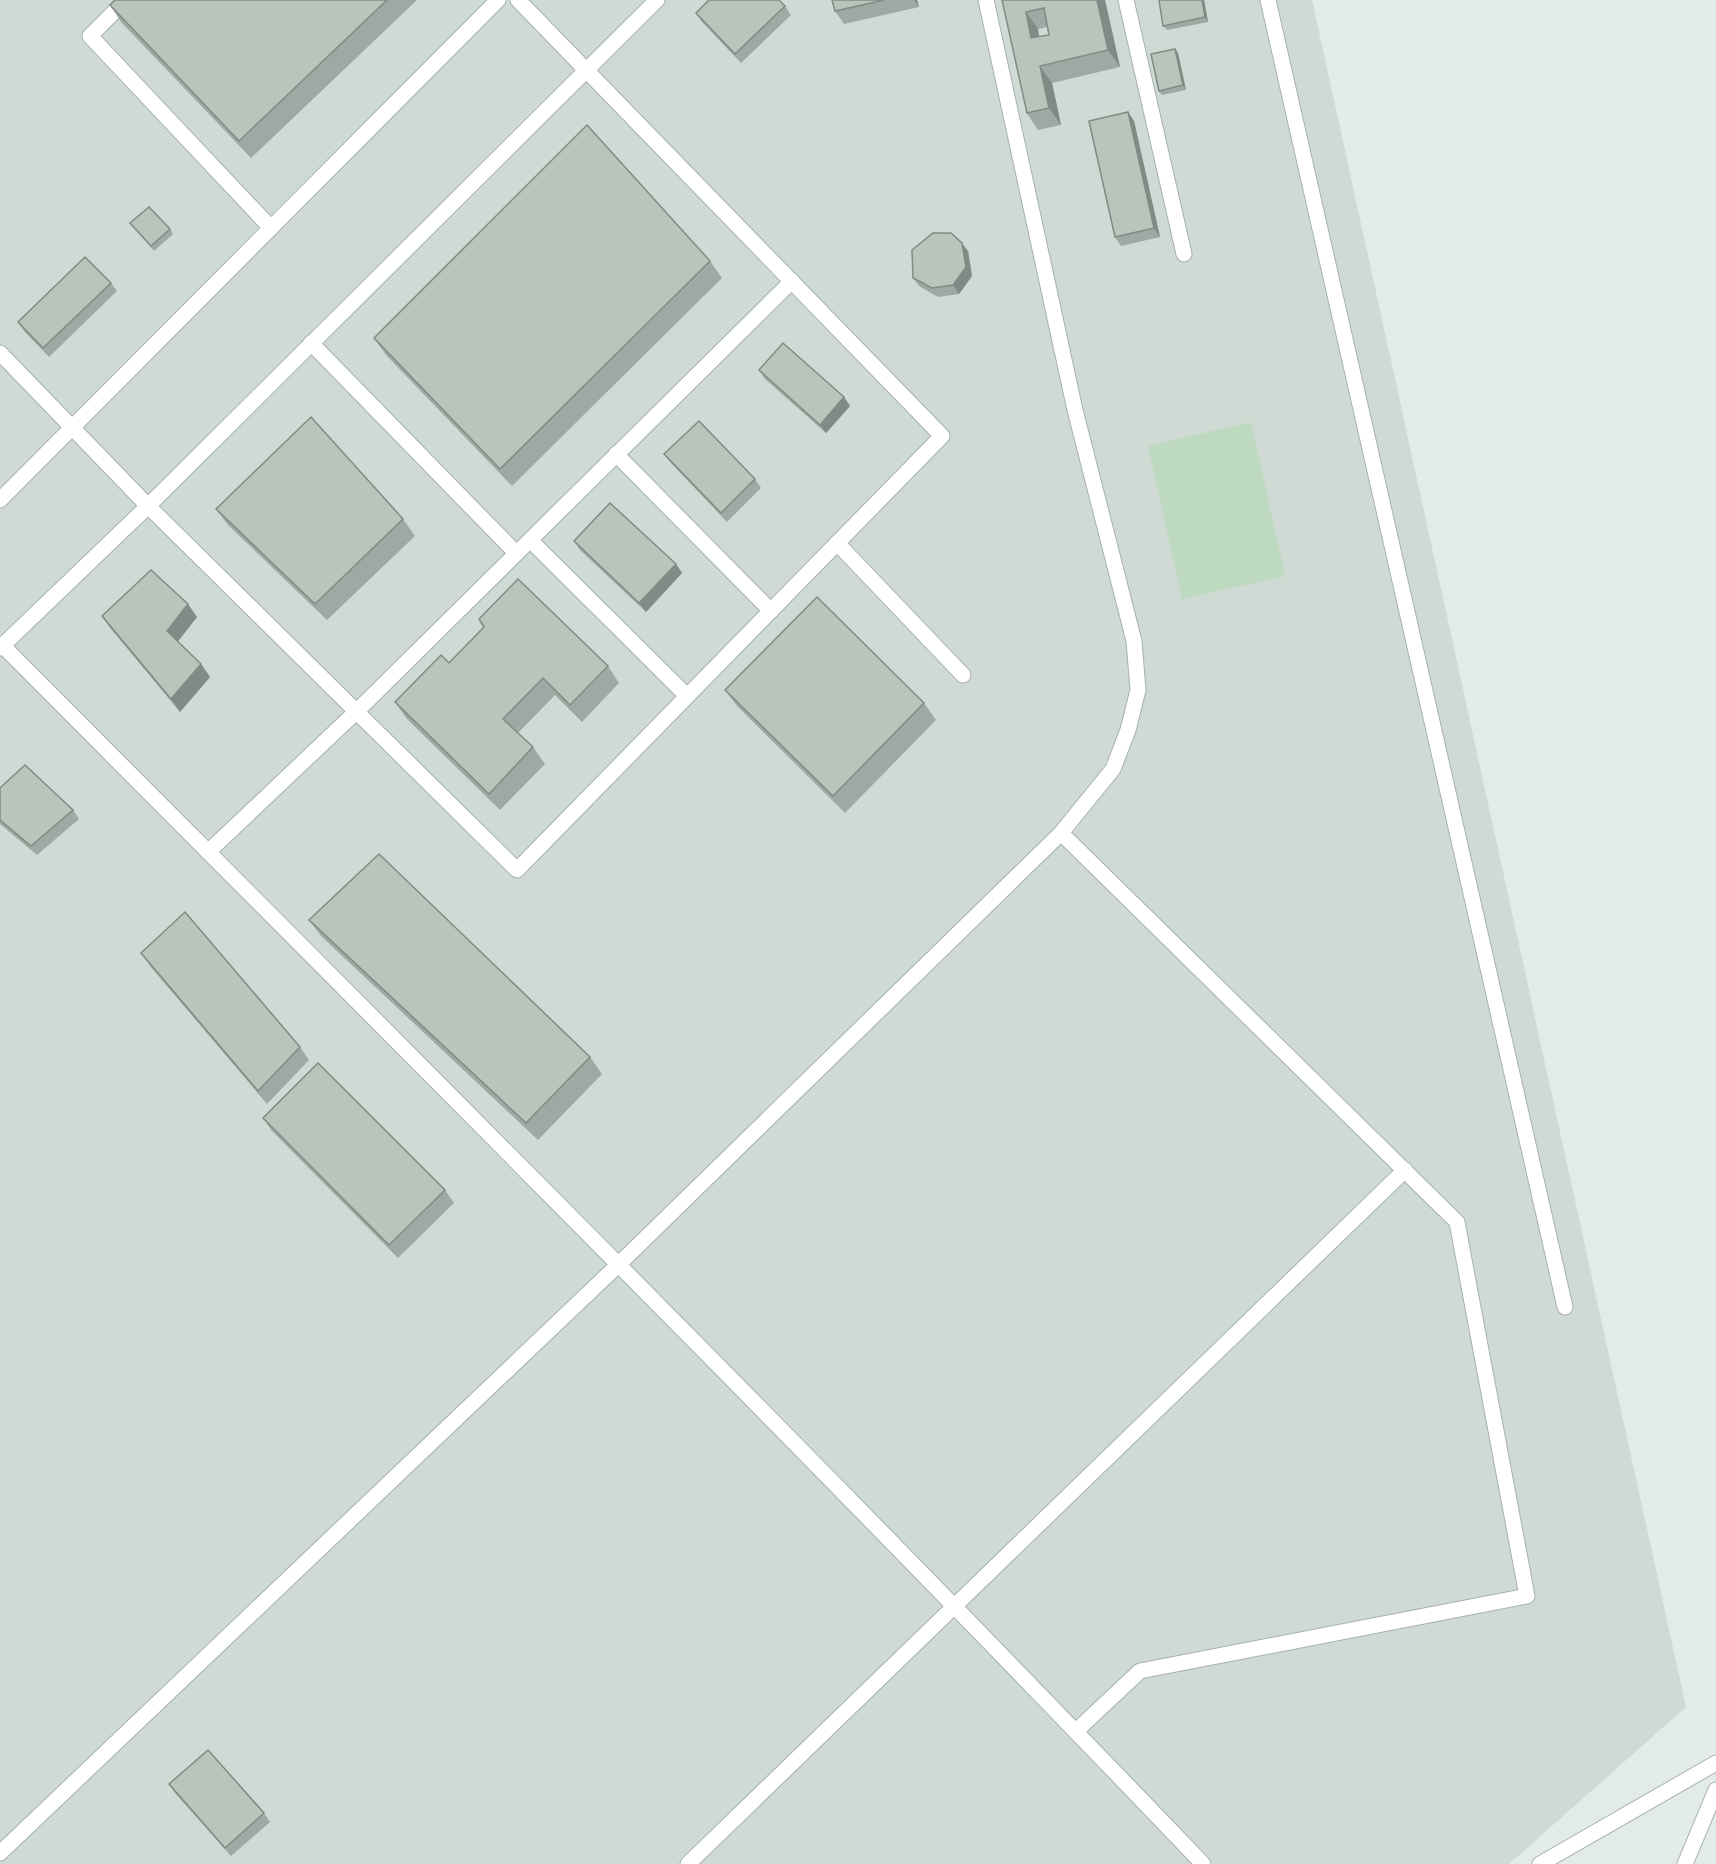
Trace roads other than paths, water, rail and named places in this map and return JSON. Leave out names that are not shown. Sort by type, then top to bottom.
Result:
[{"type":"lane","points":[[126,0],[90,36],[271,228]]},
{"type":"lane","points":[[0,500],[498,0]]},
{"type":"lane","points":[[0,352],[148,506],[517,870],[942,436],[518,0]]},
{"type":"lane","points":[[657,0],[585,69],[148,506],[1,647],[618,1265],[1076,1731],[1203,1864]]},
{"type":"lane","points":[[0,1853],[618,1265],[1061,833],[1113,769],[1128,730],[1138,690],[1134,641],[1075,410],[986,0]]},
{"type":"lane","points":[[1126,0],[1184,254]]},
{"type":"lane","points":[[1268,0],[1565,1307]]},
{"type":"lane","points":[[208,852],[357,711],[792,281]]},
{"type":"lane","points":[[311,343],[516,553]]},
{"type":"lane","points":[[616,454],[771,611]]},
{"type":"lane","points":[[530,540],[687,696]]},
{"type":"lane","points":[[837,543],[963,675]]},
{"type":"lane","points":[[1061,833],[1457,1222],[1527,1596],[1140,1671],[1076,1731]]},
{"type":"lane","points":[[688,1864],[1405,1170]]},
{"type":"lane","points":[[1540,1864],[1716,1763]]},
{"type":"lane","points":[[1685,1864],[1716,1790]]}]
